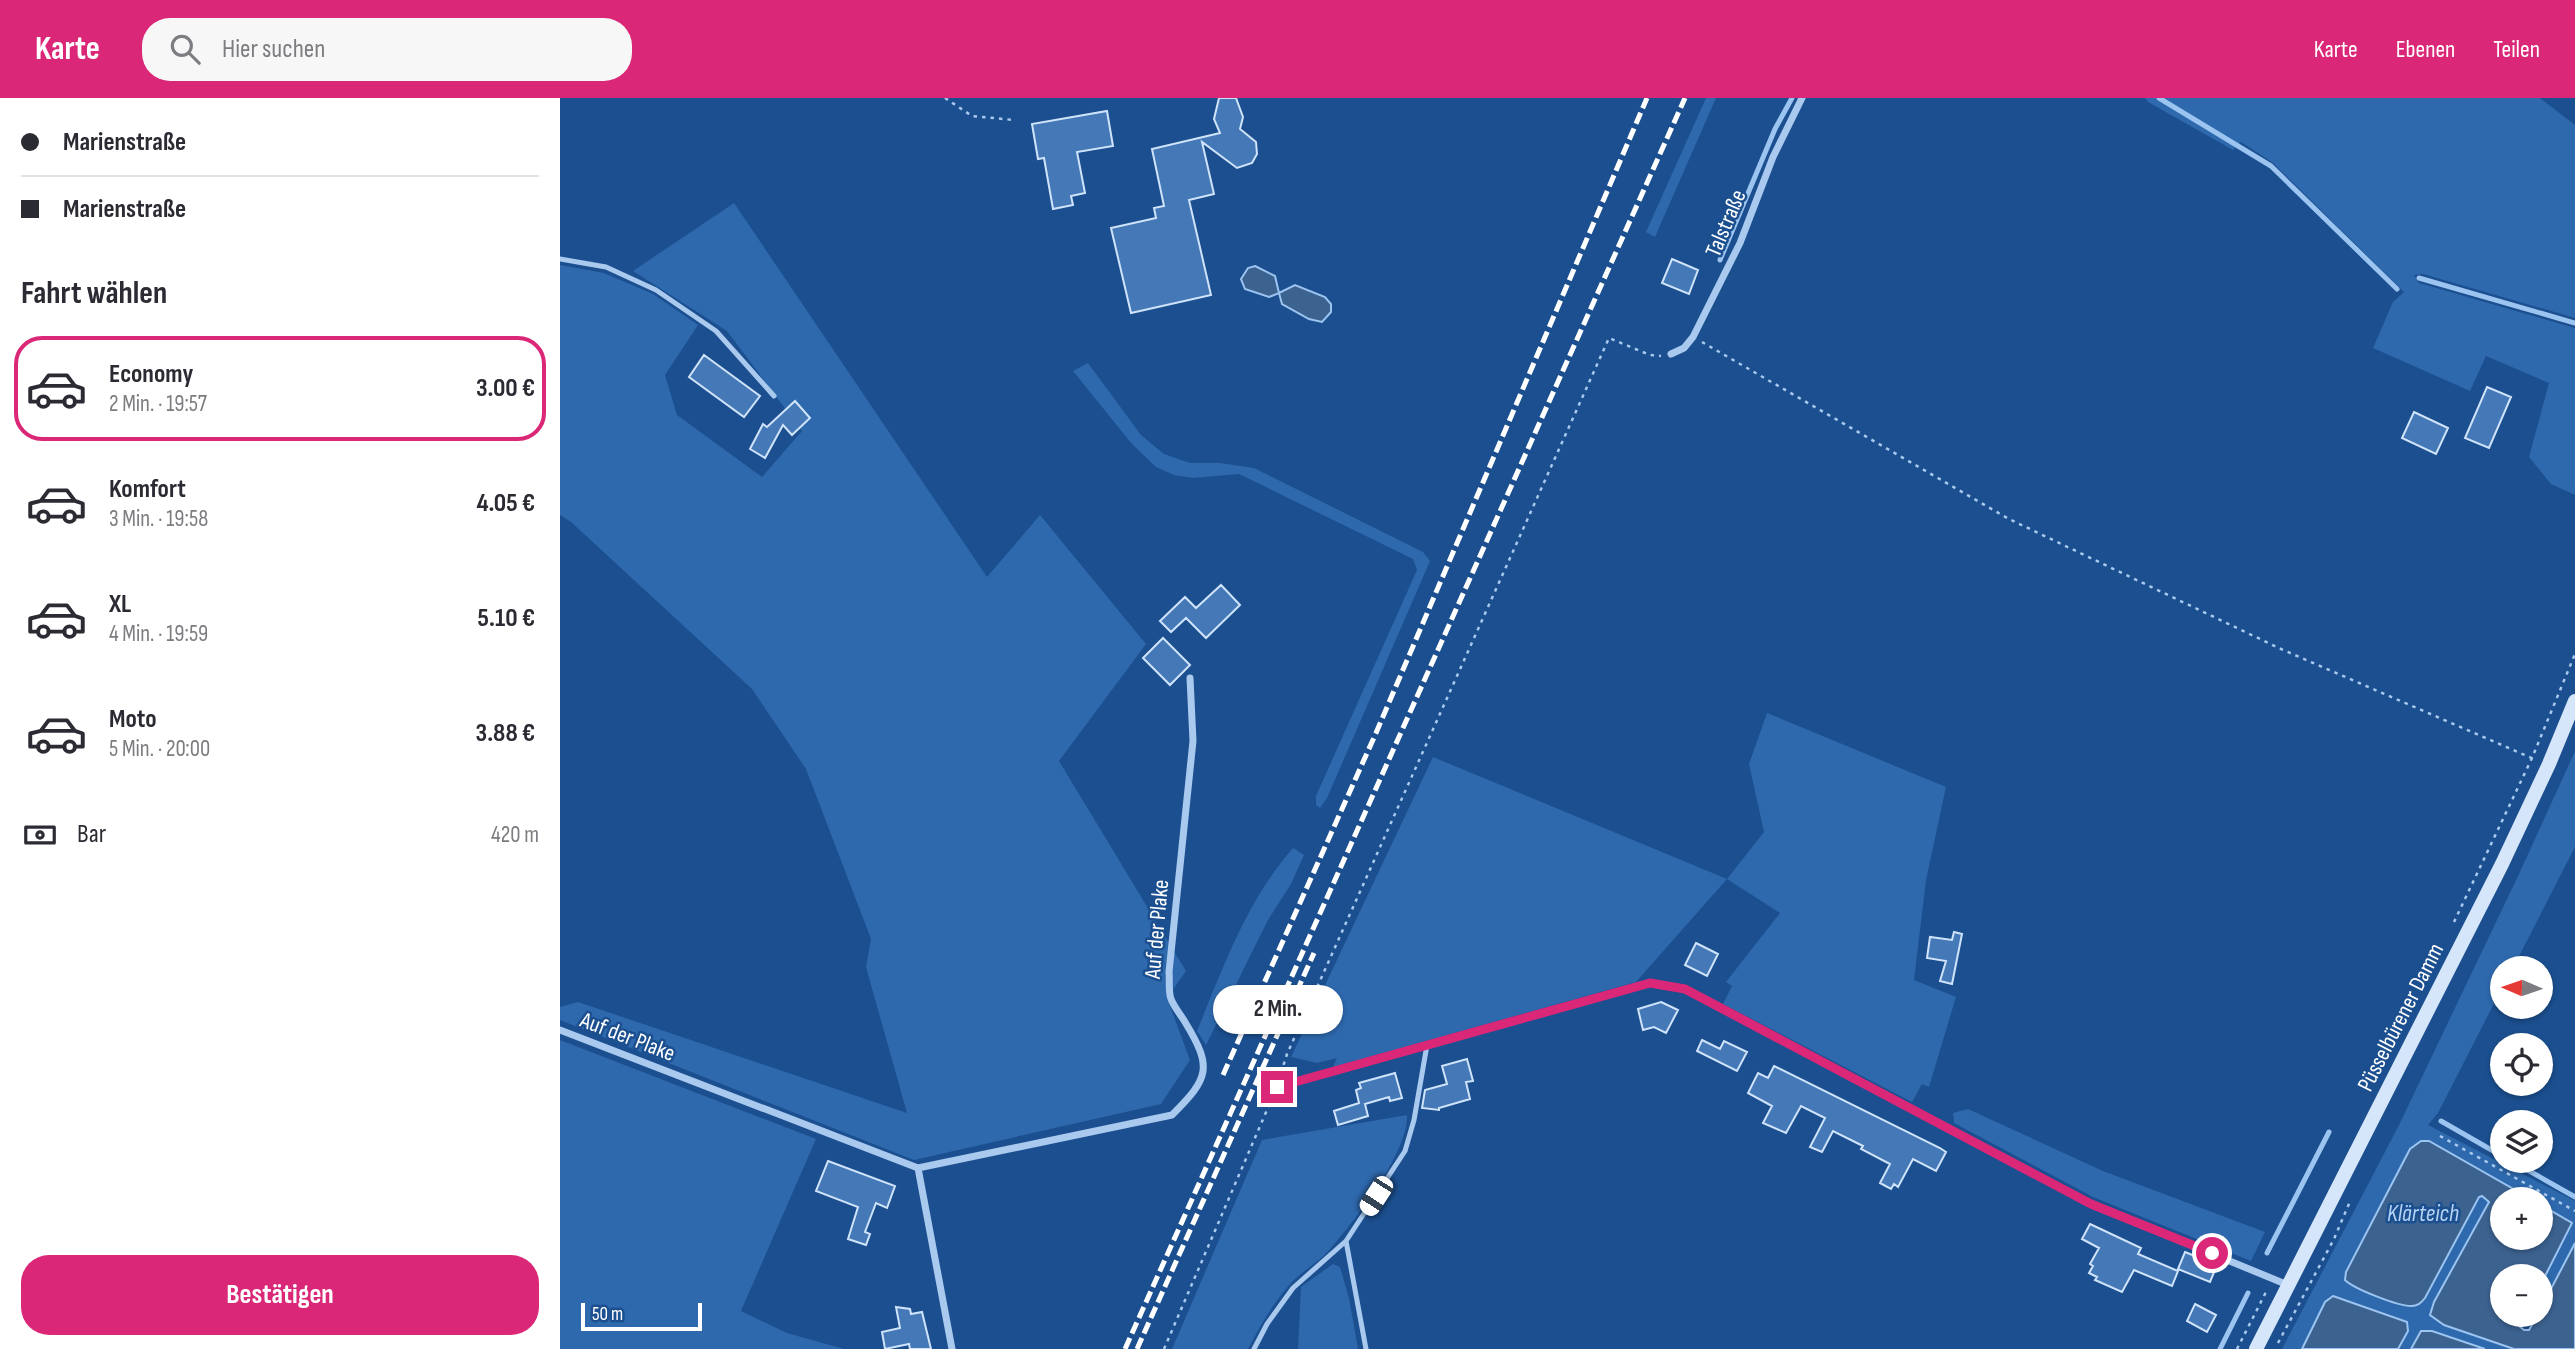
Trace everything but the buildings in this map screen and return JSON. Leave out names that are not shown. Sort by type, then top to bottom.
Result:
[{"type":"main road","name":"Püsselbürener Damm","points":[[2256,1349],[2502,864],[2575,701]]},
{"type":"street","name":"Talstraße","points":[[1671,354],[1684,348],[1693,337],[1740,243],[1773,157],[1802,98]]},
{"type":"street","name":"Auf der Plake","points":[[560,1030],[918,1168],[1172,1115],[1197,1091],[1203,1073],[1204,1058],[1198,1042],[1170,998],[1170,972],[1193,741],[1190,678]]},
{"type":"street","points":[[1277,1087],[1650,983],[1685,989],[2091,1204],[2288,1286]]},
{"type":"street","points":[[918,1168],[951,1349]]},
{"type":"lane","points":[[560,259],[606,267],[656,290],[716,331],[774,396]]},
{"type":"lane","points":[[1254,1349],[1266,1324],[1293,1288],[1346,1241],[1405,1151],[1414,1120],[1427,1045]]},
{"type":"lane","points":[[1346,1241],[1366,1349]]},
{"type":"path","points":[[945,98],[972,116],[1014,120]]},
{"type":"path","points":[[1693,337],[2009,519],[2281,649],[2532,758]]},
{"type":"path","points":[[1164,1349],[1277,1087],[1287,1054],[1609,338],[1650,355],[1671,354]]},
{"type":"path","points":[[2450,930],[2532,758],[2575,654]]},
{"type":"path","points":[[2440,1136],[2575,1211]]},
{"type":"path","points":[[2237,1349],[2273,1278]]},
{"type":"shaded area","points":[[1706,98],[1716,98],[1655,237],[1646,232]]},
{"type":"shaded area","points":[[2145,98],[2540,98],[2575,125],[2575,318],[2423,274],[2414,275],[2419,283],[2575,328],[2575,495],[2551,484],[2529,457],[2549,383],[2486,356],[2470,391],[2373,348],[2393,302],[2404,292],[2273,163],[2241,142],[2233,150]]},
{"type":"shaded area","points":[[734,203],[987,577],[1040,515],[1146,644],[1059,761],[1186,971],[1167,998],[1190,1060],[1161,1104],[914,1160],[560,1020],[560,1007],[578,1002],[907,1113],[866,967],[871,939],[806,769],[752,689],[571,522],[560,515],[560,265],[604,273],[653,294],[698,325],[665,375],[677,415],[762,477],[802,431],[727,331],[633,271]]},
{"type":"shaded area","points":[[1088,363],[1141,435],[1164,454],[1190,463],[1220,463],[1254,468],[1423,552],[1430,561],[1327,798],[1320,808],[1316,805],[1316,796],[1417,570],[1413,559],[1239,474],[1193,478],[1174,475],[1156,467],[1132,444],[1073,371]]},
{"type":"shaded area","points":[[1767,713],[1946,787],[1926,880],[1914,980],[1956,997],[1929,1087],[1922,1084],[1912,1102],[1723,1004],[1732,986],[1726,982],[1780,913],[1727,879],[1764,832],[1749,764]]},
{"type":"shaded area","points":[[2575,751],[2575,847],[2519,956],[2490,956],[2490,1011],[2438,1113],[2428,1125],[2490,1157],[2490,1173],[2521,1173],[2548,1187],[2510,1187],[2429,1141],[2410,1149],[2346,1272],[2345,1280],[2482,1196],[2489,1201],[2431,1308],[2444,1325],[2514,1349],[2485,1349],[2421,1331],[2411,1349],[2398,1349],[2408,1331],[2325,1302],[2302,1349],[2282,1349],[2399,1125]]},
{"type":"shaded area","points":[[1433,757],[1727,879],[1636,982],[1333,1067],[1337,1058],[1317,1063],[1291,1057]]},
{"type":"shaded area","points":[[1293,848],[1304,855],[1291,884],[1268,920],[1206,1045],[1197,1031],[1227,959],[1262,890]]},
{"type":"shaded area","points":[[560,1040],[816,1139],[741,1311],[787,1333],[844,1349],[560,1349]]},
{"type":"shaded area","points":[[1968,1109],[2103,1171],[2265,1232],[2251,1261],[2093,1197],[1954,1123],[1953,1113]]},
{"type":"shaded area","points":[[1407,1115],[1399,1147],[1378,1185],[1330,1249],[1286,1289],[1248,1349],[1172,1349],[1262,1140]]},
{"type":"shaded area","points":[[2553,1190],[2575,1201],[2575,1243],[2553,1285],[2551,1264],[2572,1223],[2553,1212]]},
{"type":"shaded area","points":[[1333,1264],[1340,1267],[1349,1298],[1358,1349],[1298,1349],[1301,1287]]},
{"type":"water","points":[[1255,266],[1275,276],[1279,293],[1269,297],[1245,289],[1241,279],[1248,268]]},
{"type":"water","points":[[1295,285],[1325,297],[1331,304],[1331,312],[1322,322],[1309,319],[1282,304],[1279,293]]},
{"type":"water","name":"Klärteich","points":[[2421,1141],[2429,1141],[2510,1187],[2490,1187],[2490,1250],[2553,1250],[2553,1212],[2572,1223],[2551,1264],[2490,1264],[2490,1327],[2520,1327],[2529,1330],[2531,1327],[2553,1327],[2553,1285],[2575,1243],[2575,1349],[2514,1349],[2444,1325],[2430,1315],[2434,1302],[2489,1202],[2482,1196],[2479,1197],[2425,1298],[2419,1304],[2411,1306],[2387,1300],[2345,1280],[2346,1272],[2410,1149]]},
{"type":"water","points":[[2333,1296],[2407,1322],[2408,1331],[2398,1349],[2302,1349],[2325,1302]]},
{"type":"water","points":[[2421,1331],[2432,1331],[2485,1349],[2411,1349]]},
{"type":"waterway","points":[[1720,260],[1775,129],[1792,98]]},
{"type":"waterway","points":[[2159,98],[2271,166],[2397,289]]},
{"type":"waterway","points":[[2419,278],[2575,323]]},
{"type":"waterway","points":[[2441,1121],[2490,1149]]},
{"type":"waterway","points":[[2267,1253],[2329,1132]]},
{"type":"waterway","points":[[2533,1173],[2575,1197]]},
{"type":"waterway","points":[[2220,1349],[2248,1293]]},
{"type":"railway","points":[[1223,1075],[1376,733],[1647,98]]},
{"type":"railway","points":[[1125,1349],[1685,98]]},
{"type":"railway","points":[[1137,1349],[1314,953]]},
{"type":"route","points":[[1277,1087],[1650,983],[1685,989],[2091,1204],[2212,1253]]}]
